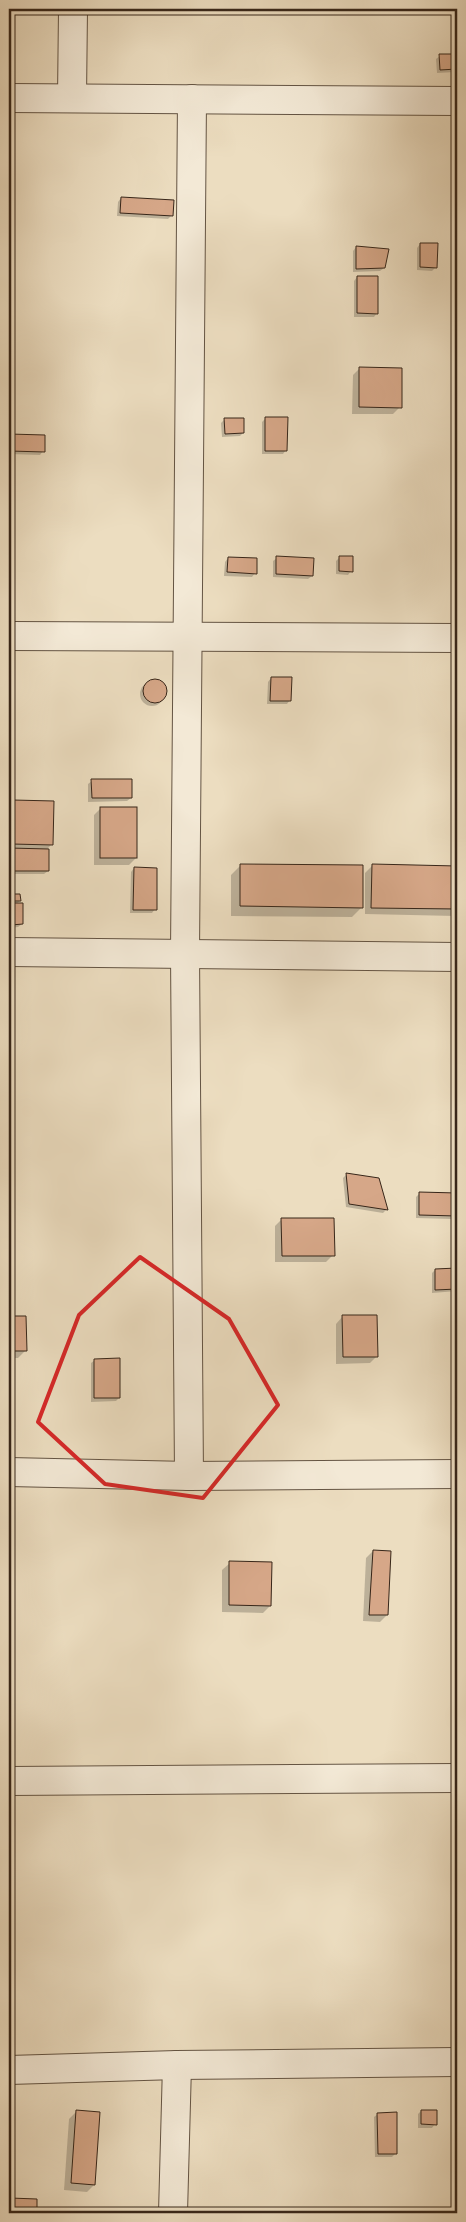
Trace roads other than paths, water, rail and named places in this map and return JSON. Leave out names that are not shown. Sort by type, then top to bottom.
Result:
[{"type":"street","points":[[72,98],[73,9]]},
{"type":"street","points":[[9,98],[457,101]]},
{"type":"street","points":[[189,1476],[185,953],[192,99]]},
{"type":"street","points":[[9,636],[457,638]]},
{"type":"street","points":[[9,952],[457,957]]},
{"type":"street","points":[[9,1472],[189,1476],[457,1474]]},
{"type":"street","points":[[9,1781],[457,1778]]},
{"type":"street","points":[[9,2070],[177,2065],[457,2062]]},
{"type":"street","points":[[173,2213],[177,2065]]}]
